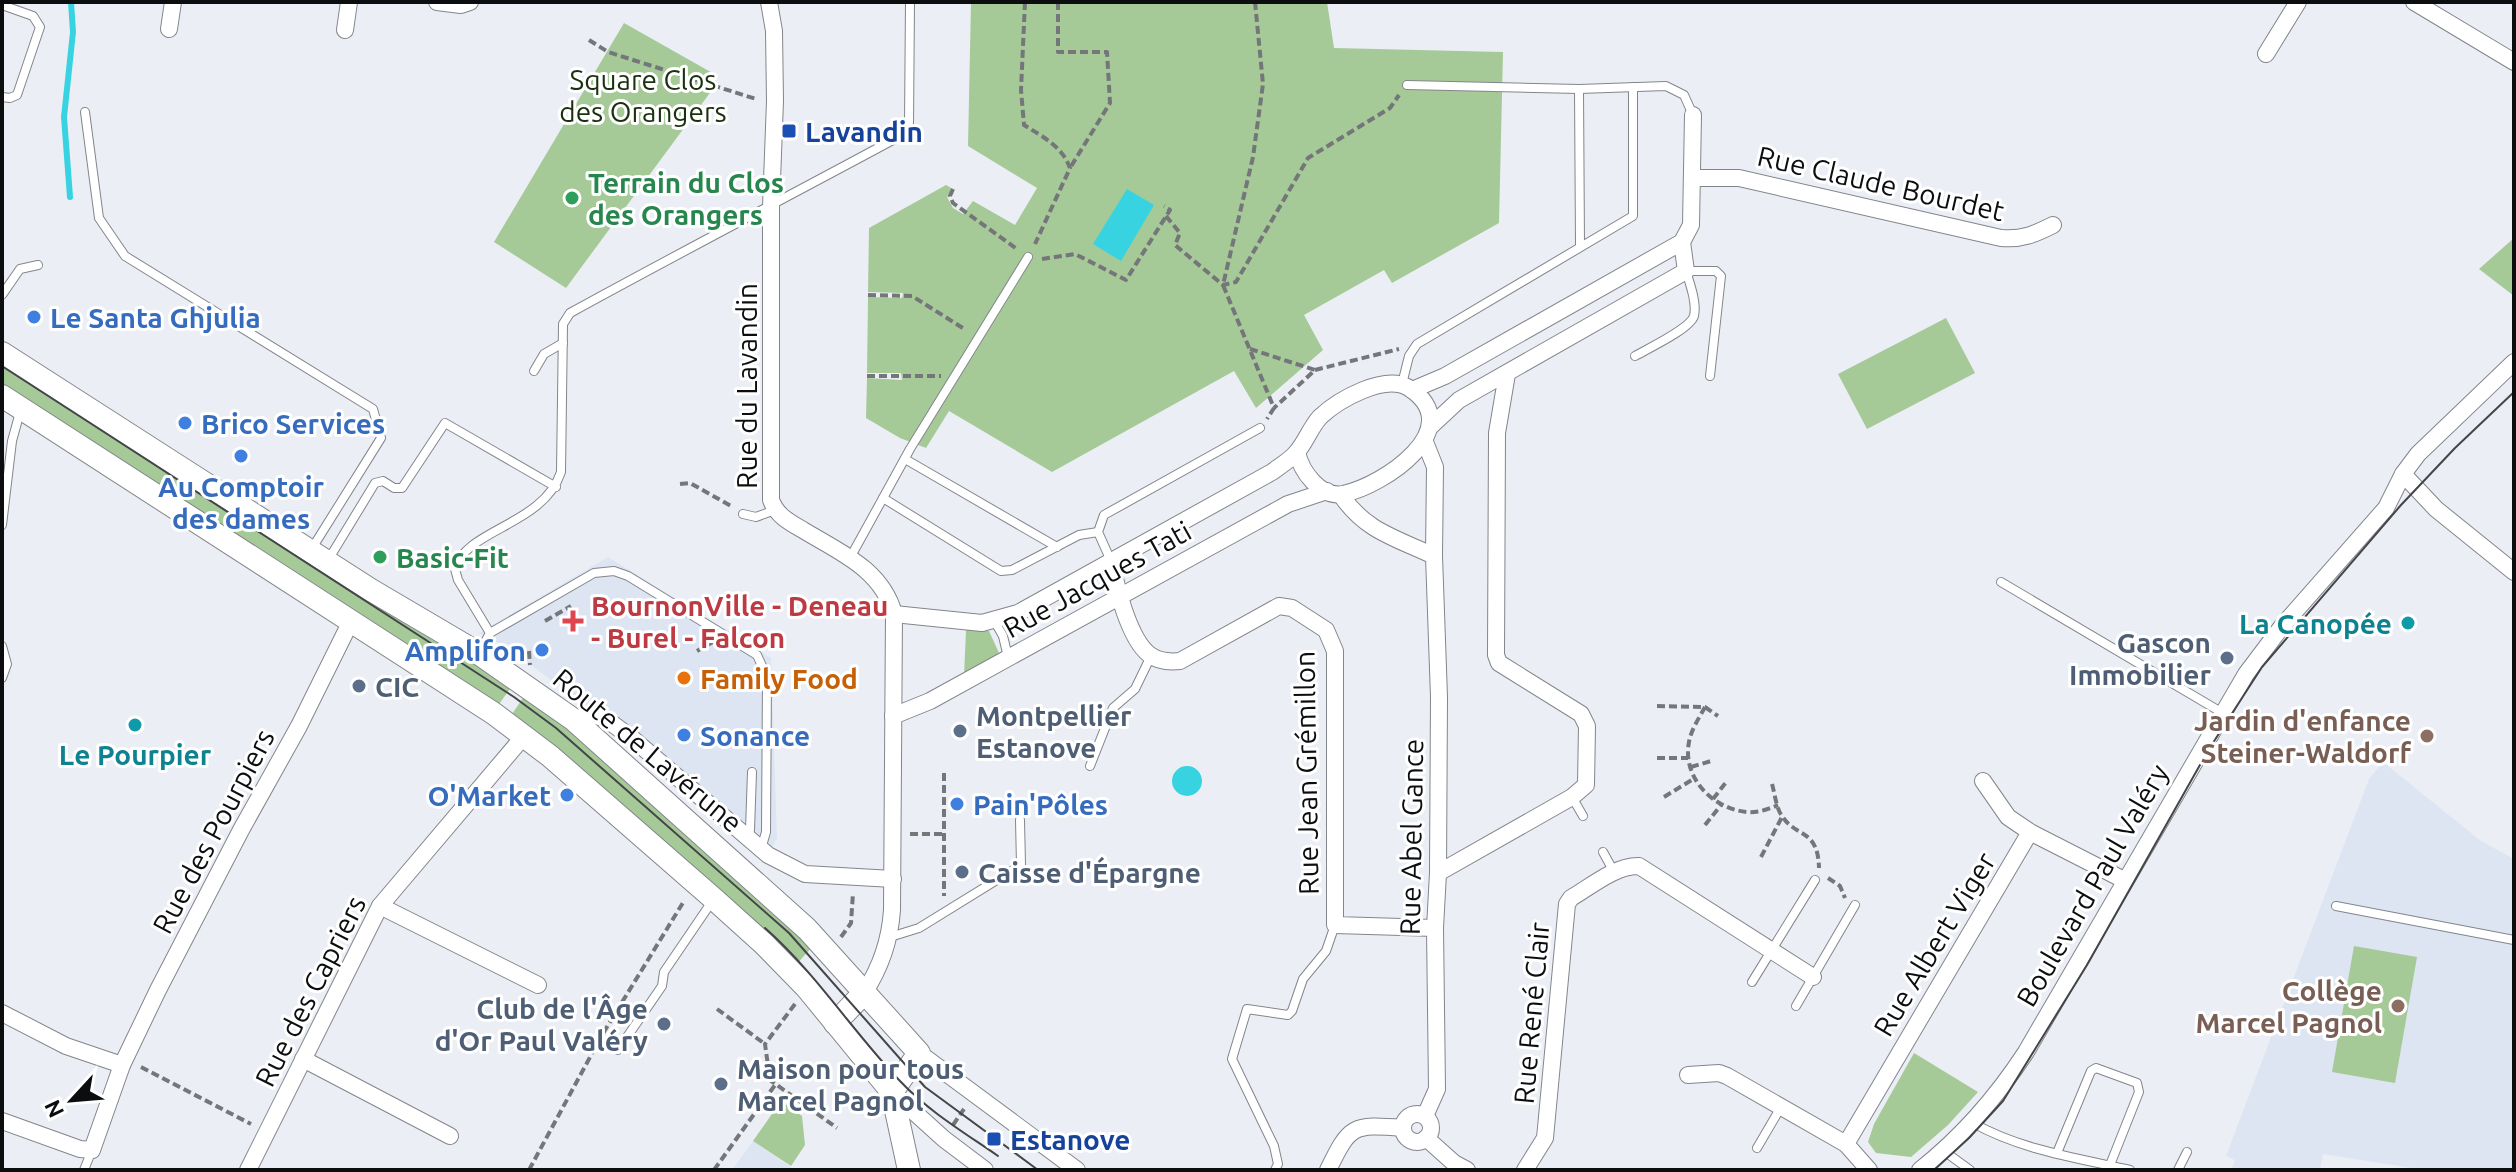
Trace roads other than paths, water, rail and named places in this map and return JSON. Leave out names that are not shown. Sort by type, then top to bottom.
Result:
[{"type":"street","points":[[169,29],[173,2]]},
{"type":"street","points":[[345,30],[349,2]]},
{"type":"street","points":[[437,2],[461,5],[470,2]]},
{"type":"street","name":"Rue du Lavandin","points":[[769,2],[774,31],[775,101],[771,207],[770,486],[775,510],[866,568],[882,584],[894,614],[890,937],[873,980],[864,993]]},
{"type":"street","points":[[2266,54],[2298,2]]},
{"type":"street","points":[[2414,2],[2514,62]]},
{"type":"street","points":[[1407,387],[1445,376],[1682,242],[1691,225],[1693,115]]},
{"type":"street","name":"Rue Claude Bourdet","points":[[1693,178],[1739,178],[2016,240],[2053,225]]},
{"type":"street","points":[[1427,435],[1459,400],[1686,271],[1682,242]]},
{"type":"street","name":"Route de Lavérune","points":[[2,353],[424,623],[478,653],[574,720],[807,929],[919,1053]]},
{"type":"street","name":"Boulevard Paul Valéry","points":[[1920,1170],[1973,1123],[2026,1052],[2221,712],[2246,674],[2283,625],[2386,508],[2403,474],[2418,454],[2514,362]]},
{"type":"street","points":[[1438,873],[1572,797],[1586,785],[1587,726],[1581,714],[1499,663],[1496,655],[1497,433],[1507,374]]},
{"type":"street","name":"Rue Jacques Tati","points":[[894,614],[964,623],[995,622],[1018,613],[1272,472],[1297,452],[1309,430],[1336,405],[1354,394],[1377,387],[1407,387]]},
{"type":"street","points":[[1407,387],[1422,398],[1428,412],[1427,435]]},
{"type":"street","points":[[2,396],[113,476],[351,621],[524,736],[764,944],[806,987],[892,1092],[944,1139],[985,1170]]},
{"type":"street","name":"Rue Jacques Tati","points":[[893,716],[930,701],[1288,504],[1334,493],[1402,465],[1427,435]]},
{"type":"street","name":"Rue Abel Gance","points":[[1426,1138],[1431,1127],[1425,1116],[1437,1089],[1435,928],[1439,697],[1434,556],[1435,467],[1427,435]]},
{"type":"street","points":[[1297,452],[1306,474],[1334,493],[1366,524],[1434,556]]},
{"type":"street","points":[[2403,474],[2436,509],[2514,572]]},
{"type":"street","points":[[1111,561],[1118,599],[1142,647],[1151,656]]},
{"type":"street","name":"Rue Jean Grémillon","points":[[1151,656],[1168,662],[1180,661],[1279,606],[1292,608],[1326,630],[1335,651],[1335,925],[1435,928]]},
{"type":"street","name":"Rue des Pourpiers","points":[[92,1150],[124,1062],[172,963],[299,726],[351,621]]},
{"type":"street","points":[[574,720],[590,714],[606,719],[761,849],[805,874],[893,879]]},
{"type":"street","name":"Rue des Capriers","points":[[248,1170],[380,906],[524,736]]},
{"type":"street","points":[[1983,781],[2002,811],[2030,832]]},
{"type":"street","name":"Rue Albert Viger","points":[[1846,1144],[2030,832],[2124,880]]},
{"type":"street","points":[[1614,873],[1639,866],[1813,977]]},
{"type":"street","name":"Rue René Clair","points":[[1525,1170],[1545,1138],[1567,904],[1571,898],[1614,873]]},
{"type":"street","points":[[380,906],[538,985]]},
{"type":"street","points":[[835,1023],[864,993]]},
{"type":"street","points":[[2,1013],[66,1046],[124,1062]]},
{"type":"street","points":[[909,1170],[892,1092],[919,1053],[1077,1170]]},
{"type":"street","points":[[303,1059],[450,1136]]},
{"type":"street","points":[[1688,1075],[1719,1073],[1846,1144],[1869,1170]]},
{"type":"street","points":[[1425,1116],[1407,1117],[1403,1128],[1408,1139],[1420,1141],[1426,1138],[1454,1163],[1467,1170]]},
{"type":"street","points":[[2,1121],[80,1149],[92,1150]]},
{"type":"street","points":[[1328,1170],[1342,1142],[1352,1131],[1366,1125],[1403,1128]]},
{"type":"lane","points":[[490,633],[458,580],[455,569],[464,551],[543,503],[556,487],[561,472],[563,324],[570,313],[904,134],[909,124],[910,2]]},
{"type":"lane","points":[[2,5],[33,16],[40,27],[17,95],[2,97]]},
{"type":"lane","points":[[1407,85],[1579,89],[1666,86],[1684,95],[1693,115]]},
{"type":"lane","points":[[1407,387],[1409,356],[1417,344],[1633,216],[1633,87]]},
{"type":"lane","points":[[1579,89],[1580,246]]},
{"type":"lane","points":[[85,112],[99,218],[125,256],[373,409],[381,438],[318,555]]},
{"type":"lane","points":[[849,559],[905,459],[1028,257]]},
{"type":"lane","points":[[2,295],[20,269],[38,265]]},
{"type":"lane","points":[[1635,356],[1688,325],[1694,316],[1686,271],[1716,271],[1721,276],[1710,376]]},
{"type":"lane","points":[[534,371],[544,354],[563,343]]},
{"type":"lane","points":[[2,525],[12,441],[22,408]]},
{"type":"lane","points":[[318,555],[333,552],[375,483],[383,481],[394,488],[402,488],[445,423],[556,487]]},
{"type":"lane","points":[[1111,561],[1098,532],[1104,515],[1260,428]]},
{"type":"lane","points":[[905,459],[1057,547]]},
{"type":"lane","points":[[883,498],[1001,571],[1012,570],[1079,535],[1098,532]]},
{"type":"lane","points":[[743,514],[756,517],[775,510]]},
{"type":"lane","points":[[478,653],[490,633],[594,573],[614,571],[628,576],[757,655],[767,677],[766,832],[761,849]]},
{"type":"lane","points":[[2001,582],[2221,712]]},
{"type":"lane","points":[[995,622],[1007,648],[1008,658]]},
{"type":"lane","points":[[2,646],[7,664],[2,678]]},
{"type":"lane","points":[[1090,766],[1113,708],[1135,689],[1151,656]]},
{"type":"lane","points":[[748,838],[752,772]]},
{"type":"lane","points":[[1572,797],[1583,816]]},
{"type":"lane","points":[[890,937],[919,928],[1021,865],[1020,820]]},
{"type":"lane","points":[[1603,852],[1614,873]]},
{"type":"lane","points":[[1752,982],[1815,880]]},
{"type":"lane","points":[[618,1050],[662,986],[664,972],[714,899]]},
{"type":"lane","points":[[1796,1006],[1855,905]]},
{"type":"lane","points":[[2336,906],[2514,940]]},
{"type":"lane","points":[[1275,1170],[1278,1164],[1274,1146],[1232,1059],[1237,1036],[1247,1009],[1288,1015],[1292,1011],[1303,979],[1326,951],[1335,925]]},
{"type":"lane","points":[[2057,1153],[2091,1071],[2096,1068],[2137,1083],[2139,1092],[2110,1165]]},
{"type":"lane","points":[[1757,1148],[1782,1107]]},
{"type":"lane","points":[[1973,1123],[1999,1137],[2130,1170]]},
{"type":"lane","name":"Rue des Pourpiers","points":[[84,1170],[92,1150]]},
{"type":"lane","points":[[1944,1151],[1970,1170]]},
{"type":"lane","points":[[2178,1170],[2187,1152]]},
{"type":"water","points":[[1127,189],[1154,205],[1121,261],[1093,244]]},
{"type":"water","points":[[1187,766],[1198,770],[1202,781],[1198,792],[1187,796],[1176,792],[1172,781],[1176,770]]},
{"type":"waterway","points":[[70,197],[64,117],[73,32],[71,2]]},
{"type":"tram line","points":[[2,366],[514,697],[556,728],[789,933],[925,1087],[1038,1170]]},
{"type":"tram line","points":[[1934,1170],[2003,1101],[2087,965],[2209,749],[2262,667],[2401,505],[2514,392]]},
{"type":"tram line","points":[[765,928],[801,964],[911,1092],[998,1156]]},
{"type":"place","name":"Lavandin","points":[[789,131]]},
{"type":"place","name":"Terrain du Clos des Orangers","points":[[572,198]]},
{"type":"place","name":"Le Santa Ghjulia","points":[[34,317]]},
{"type":"place","name":"Brico Services","points":[[185,423]]},
{"type":"place","name":"Au Comptoir des dames","points":[[241,456]]},
{"type":"place","name":"Basic-Fit","points":[[380,557]]},
{"type":"place","name":"BournonVille - Deneau - Burel - Falcon","points":[[573,621]]},
{"type":"place","name":"La Canopée","points":[[2408,623]]},
{"type":"place","name":"Amplifon","points":[[542,650]]},
{"type":"place","name":"Gascon Immobilier","points":[[2227,658]]},
{"type":"place","name":"Family Food","points":[[684,678]]},
{"type":"place","name":"CIC","points":[[359,686]]},
{"type":"place","name":"Le Pourpier","points":[[135,725]]},
{"type":"place","name":"Montpellier Estanove","points":[[960,731]]},
{"type":"place","name":"Sonance","points":[[684,735]]},
{"type":"place","name":"Jardin d'enfance Steiner-Waldorf","points":[[2427,736]]},
{"type":"place","name":"O'Market","points":[[567,795]]},
{"type":"place","name":"Pain'Pôles","points":[[957,804]]},
{"type":"place","name":"Caisse d'Épargne","points":[[962,872]]},
{"type":"place","name":"Collège Marcel Pagnol","points":[[2398,1006]]},
{"type":"place","name":"Club de l'Âge d'Or Paul Valéry","points":[[664,1024]]},
{"type":"place","name":"Maison pour tous Marcel Pagnol","points":[[721,1084]]},
{"type":"place","name":"Estanove","points":[[994,1139]]},
{"type":"park label","name":"Square Clos des Orangers","points":[[643,95]]}]
